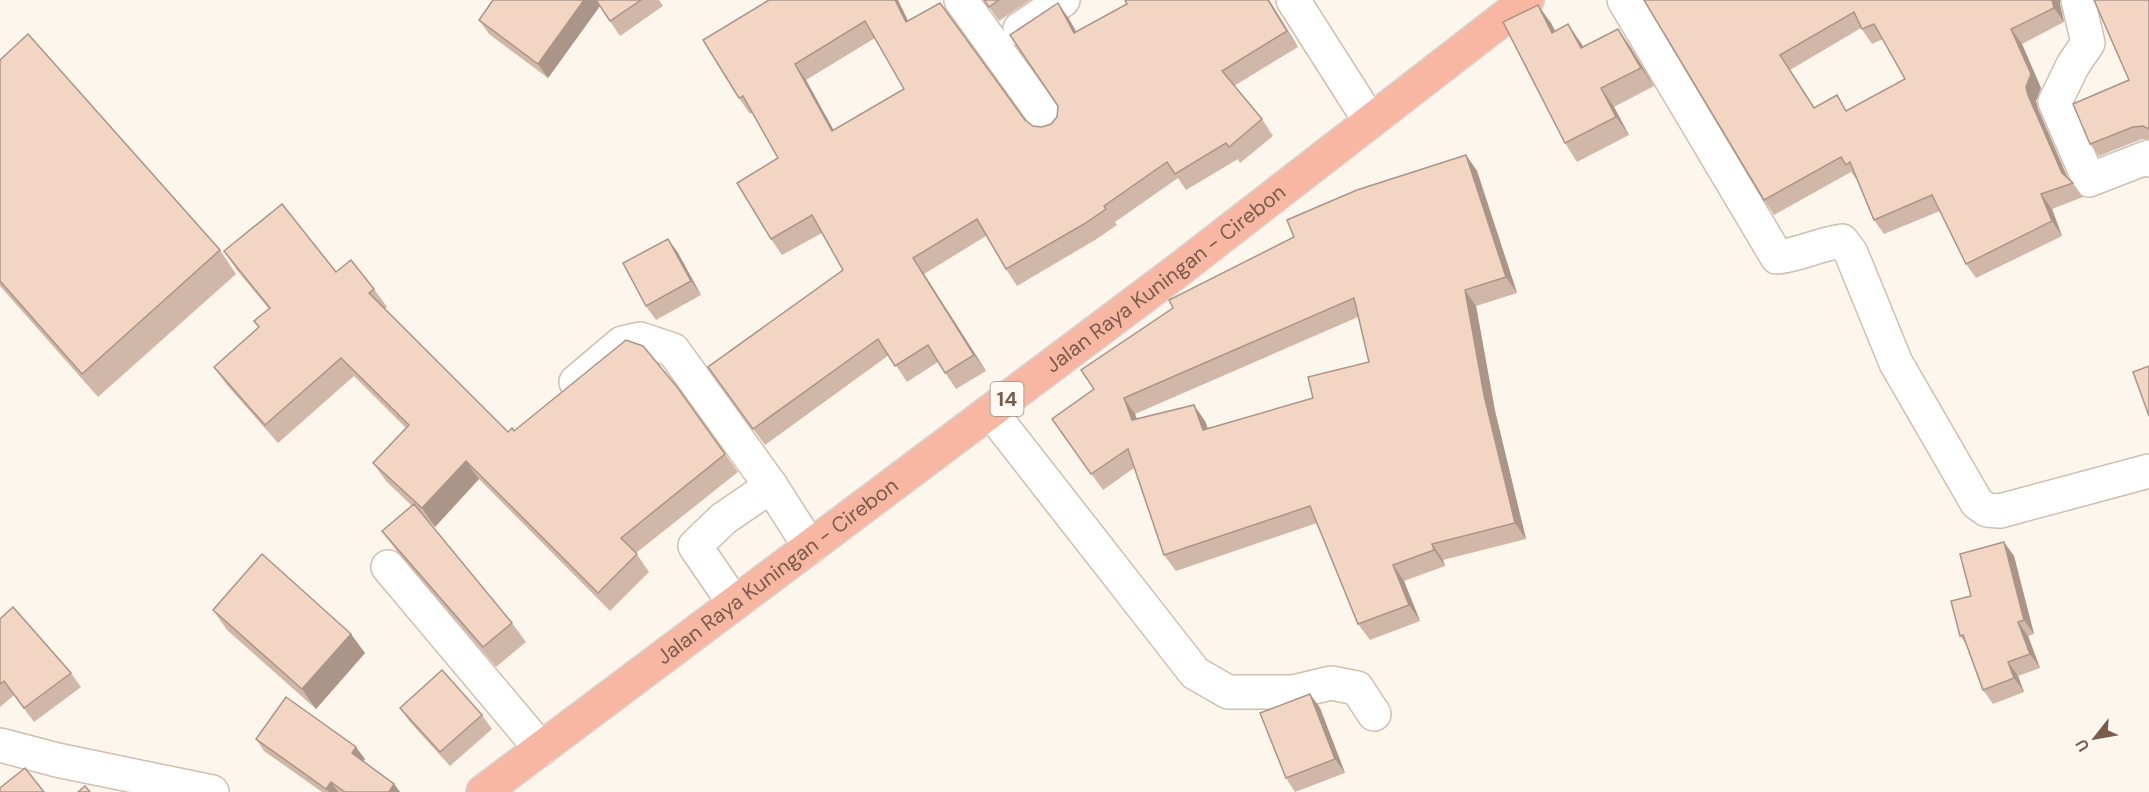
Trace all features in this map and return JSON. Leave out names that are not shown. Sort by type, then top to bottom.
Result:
[{"type":"highway","name":"Jalan Raya Kuningan - Cirebon","points":[[483,792],[991,412],[1527,0]]},
{"type":"street","points":[[961,0],[1051,125]]},
{"type":"street","points":[[996,46],[1063,0]]},
{"type":"street","points":[[1293,0],[1370,121]]},
{"type":"street","points":[[1624,0],[1777,257],[1793,256],[1820,244],[1842,241],[1851,253],[1896,363],[1977,503],[1987,510],[2000,511],[2149,471]]},
{"type":"street","points":[[2078,0],[2088,43],[2073,65],[2055,102],[2089,180],[2148,157],[2149,160]]},
{"type":"street","points":[[554,400],[622,343],[640,339],[673,350],[771,486],[810,547]]},
{"type":"street","points":[[991,412],[1195,672],[1228,692],[1293,692],[1331,683],[1357,688],[1374,714]]},
{"type":"street","points":[[734,603],[695,546],[723,519],[771,486]]},
{"type":"street","points":[[388,567],[541,749]]},
{"type":"street","points":[[0,745],[57,760],[212,792]]},
{"type":"building","points":[[493,0],[584,0],[538,64],[479,20]]},
{"type":"building","points":[[596,0],[641,0],[610,21]]},
{"type":"building","points":[[769,0],[895,0],[906,22],[940,3],[1025,120],[1033,126],[1042,127],[1051,124],[1057,117],[1058,106],[1010,35],[1058,3],[1074,33],[1127,4],[1125,0],[1268,0],[1287,31],[1222,71],[1262,119],[1229,147],[1226,143],[1175,174],[1167,162],[1104,206],[1106,209],[1084,224],[1006,269],[977,219],[913,258],[974,355],[945,373],[928,345],[895,366],[878,339],[753,429],[708,367],[843,270],[812,215],[771,239],[737,183],[778,158],[743,96],[739,98],[703,40]],"holes":[[[865,21],[904,89],[832,131],[795,64]]]},
{"type":"building","points":[[984,0],[999,0],[989,7]]},
{"type":"building","points":[[1644,0],[2052,0],[2054,8],[2011,29],[2031,74],[2026,87],[2028,95],[2062,173],[2073,183],[2041,194],[2052,221],[1966,264],[1932,195],[1874,220],[1850,162],[1846,165],[1841,157],[1764,200]],"holes":[[[1854,12],[1862,29],[1874,24],[1905,79],[1846,111],[1837,95],[1814,108],[1780,55]]]},
{"type":"building","points":[[2094,0],[2149,0],[2149,129],[2143,126],[2133,127],[2090,144],[2073,104],[2129,80]]},
{"type":"building","points":[[1538,5],[1552,33],[1568,24],[1581,48],[1618,29],[1641,68],[1601,88],[1616,117],[1565,143],[1503,22]]},
{"type":"building","points":[[28,34],[220,250],[82,374],[0,281],[0,60]]},
{"type":"building","points":[[1466,155],[1506,277],[1465,290],[1484,395],[1515,523],[1432,544],[1434,550],[1393,565],[1409,605],[1358,624],[1310,506],[1164,555],[1128,449],[1091,474],[1052,419],[1094,389],[1081,370],[1173,308],[1169,300],[1294,237],[1287,220],[1357,190]],"holes":[[[1354,298],[1369,362],[1308,377],[1313,398],[1203,430],[1194,405],[1132,420],[1124,398]]]},
{"type":"building","points":[[282,204],[336,272],[351,260],[374,289],[369,293],[508,432],[512,428],[514,431],[626,340],[643,346],[677,387],[725,454],[621,538],[637,554],[598,593],[466,461],[422,508],[373,463],[409,425],[341,358],[265,425],[214,367],[259,327],[254,321],[270,308],[224,251]]},
{"type":"building","points":[[668,239],[691,281],[646,306],[623,263]]},
{"type":"building","points":[[2149,366],[2149,416],[2133,372]]},
{"type":"building","points":[[414,504],[512,623],[483,647],[382,531]]},
{"type":"building","points":[[2004,542],[2024,620],[2018,622],[2030,654],[2008,662],[2014,678],[1983,690],[1963,635],[1960,636],[1951,601],[1971,596],[1960,554]]},
{"type":"building","points":[[262,554],[351,634],[302,689],[213,610]]},
{"type":"building","points":[[13,607],[71,673],[24,708],[4,681],[0,684],[0,619]]},
{"type":"building","points":[[442,670],[482,715],[440,752],[400,708]]},
{"type":"building","points":[[1310,694],[1335,759],[1286,778],[1260,713]]},
{"type":"building","points":[[286,697],[356,747],[352,753],[394,784],[389,792],[345,792],[331,782],[326,789],[256,739]]},
{"type":"building","points":[[25,768],[44,792],[0,792],[0,788]]},
{"type":"building","points":[[85,786],[90,792],[78,792]]}]
